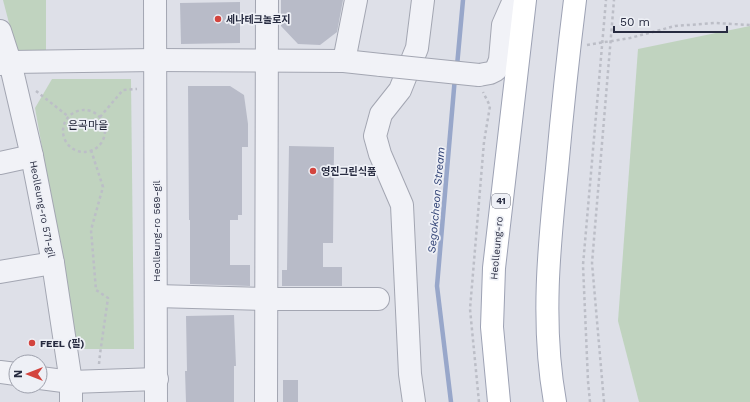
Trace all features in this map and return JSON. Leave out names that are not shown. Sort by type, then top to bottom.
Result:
[{"type":"main road","name":"Heolleung-ro","points":[[499,402],[492,327],[494,268],[525,0]]},
{"type":"main road","points":[[555,402],[548,335],[548,278],[552,213],[575,0]]},
{"type":"street","name":"Heolleung-ro 569-gil","points":[[155,0],[156,402]]},
{"type":"street","points":[[266,402],[267,0]]},
{"type":"street","points":[[344,61],[356,0]]},
{"type":"street","points":[[414,402],[410,374],[402,205],[380,154],[375,136],[381,114],[400,90],[417,48],[423,0]]},
{"type":"street","points":[[5,63],[155,60],[344,61],[381,65],[478,82],[496,70],[500,60],[503,25],[514,0]]},
{"type":"street","name":"Heolleung-ro 571-gil","points":[[0,31],[5,63],[17,92],[32,156],[53,263],[71,392]]},
{"type":"street","name":"Heolleung-ro 571-gil","points":[[0,163],[32,156]]},
{"type":"street","name":"Heolleung-ro 571-gil","points":[[0,272],[53,263]]},
{"type":"street","points":[[156,296],[378,300]]},
{"type":"street","points":[[48,382],[71,392],[99,381],[156,379]]},
{"type":"path","points":[[590,402],[583,265],[601,43],[606,0]]},
{"type":"path","points":[[604,402],[592,263],[614,0]]},
{"type":"path","points":[[569,47],[610,42],[675,26],[715,23],[750,25]]},
{"type":"path","points":[[478,82],[490,106],[484,142],[470,309],[479,402]]},
{"type":"path","points":[[100,117],[123,90],[155,88]]},
{"type":"path","points":[[17,92],[35,90],[69,117]]},
{"type":"path","points":[[81,110],[88,110],[100,117],[104,123],[105,130],[102,143],[85,152],[72,148],[65,137],[64,130],[65,123],[69,117],[81,110]]},
{"type":"path","points":[[91,150],[103,187],[91,230],[96,290],[108,298],[100,354],[99,381]]},
{"type":"green space","points":[[3,0],[46,0],[46,50],[16,50]]},
{"type":"green space","points":[[750,26],[750,402],[639,402],[618,321],[638,49]]},
{"type":"green space","points":[[52,79],[131,79],[134,349],[78,349],[35,108]]},
{"type":"building","points":[[281,0],[343,0],[337,32],[320,45],[298,44],[281,26]]},
{"type":"building","points":[[240,2],[240,43],[181,44],[180,3]]},
{"type":"building","points":[[188,86],[230,86],[244,95],[248,124],[248,147],[242,147],[242,215],[238,215],[238,220],[230,220],[230,265],[250,265],[250,286],[190,284]]},
{"type":"building","points":[[289,146],[334,147],[333,243],[323,243],[323,267],[342,267],[342,286],[282,286],[282,270],[287,270]]},
{"type":"building","points":[[234,315],[236,366],[234,366],[234,402],[186,402],[186,316]]},
{"type":"building","points":[[283,380],[298,380],[298,402],[283,402]]},
{"type":"waterway","name":"Segokcheon Stream","points":[[457,66],[463,0]]},
{"type":"waterway","name":"Segokcheon Stream","points":[[451,402],[437,286],[455,77]]},
{"type":"place","name":"세나테크놀로지","points":[[218,19]]},
{"type":"place","name":"영진그린식품","points":[[313,171]]},
{"type":"place","name":"FEEL (필)","points":[[32,343]]},
{"type":"district","name":"은곡마을","points":[[88,125]]}]
